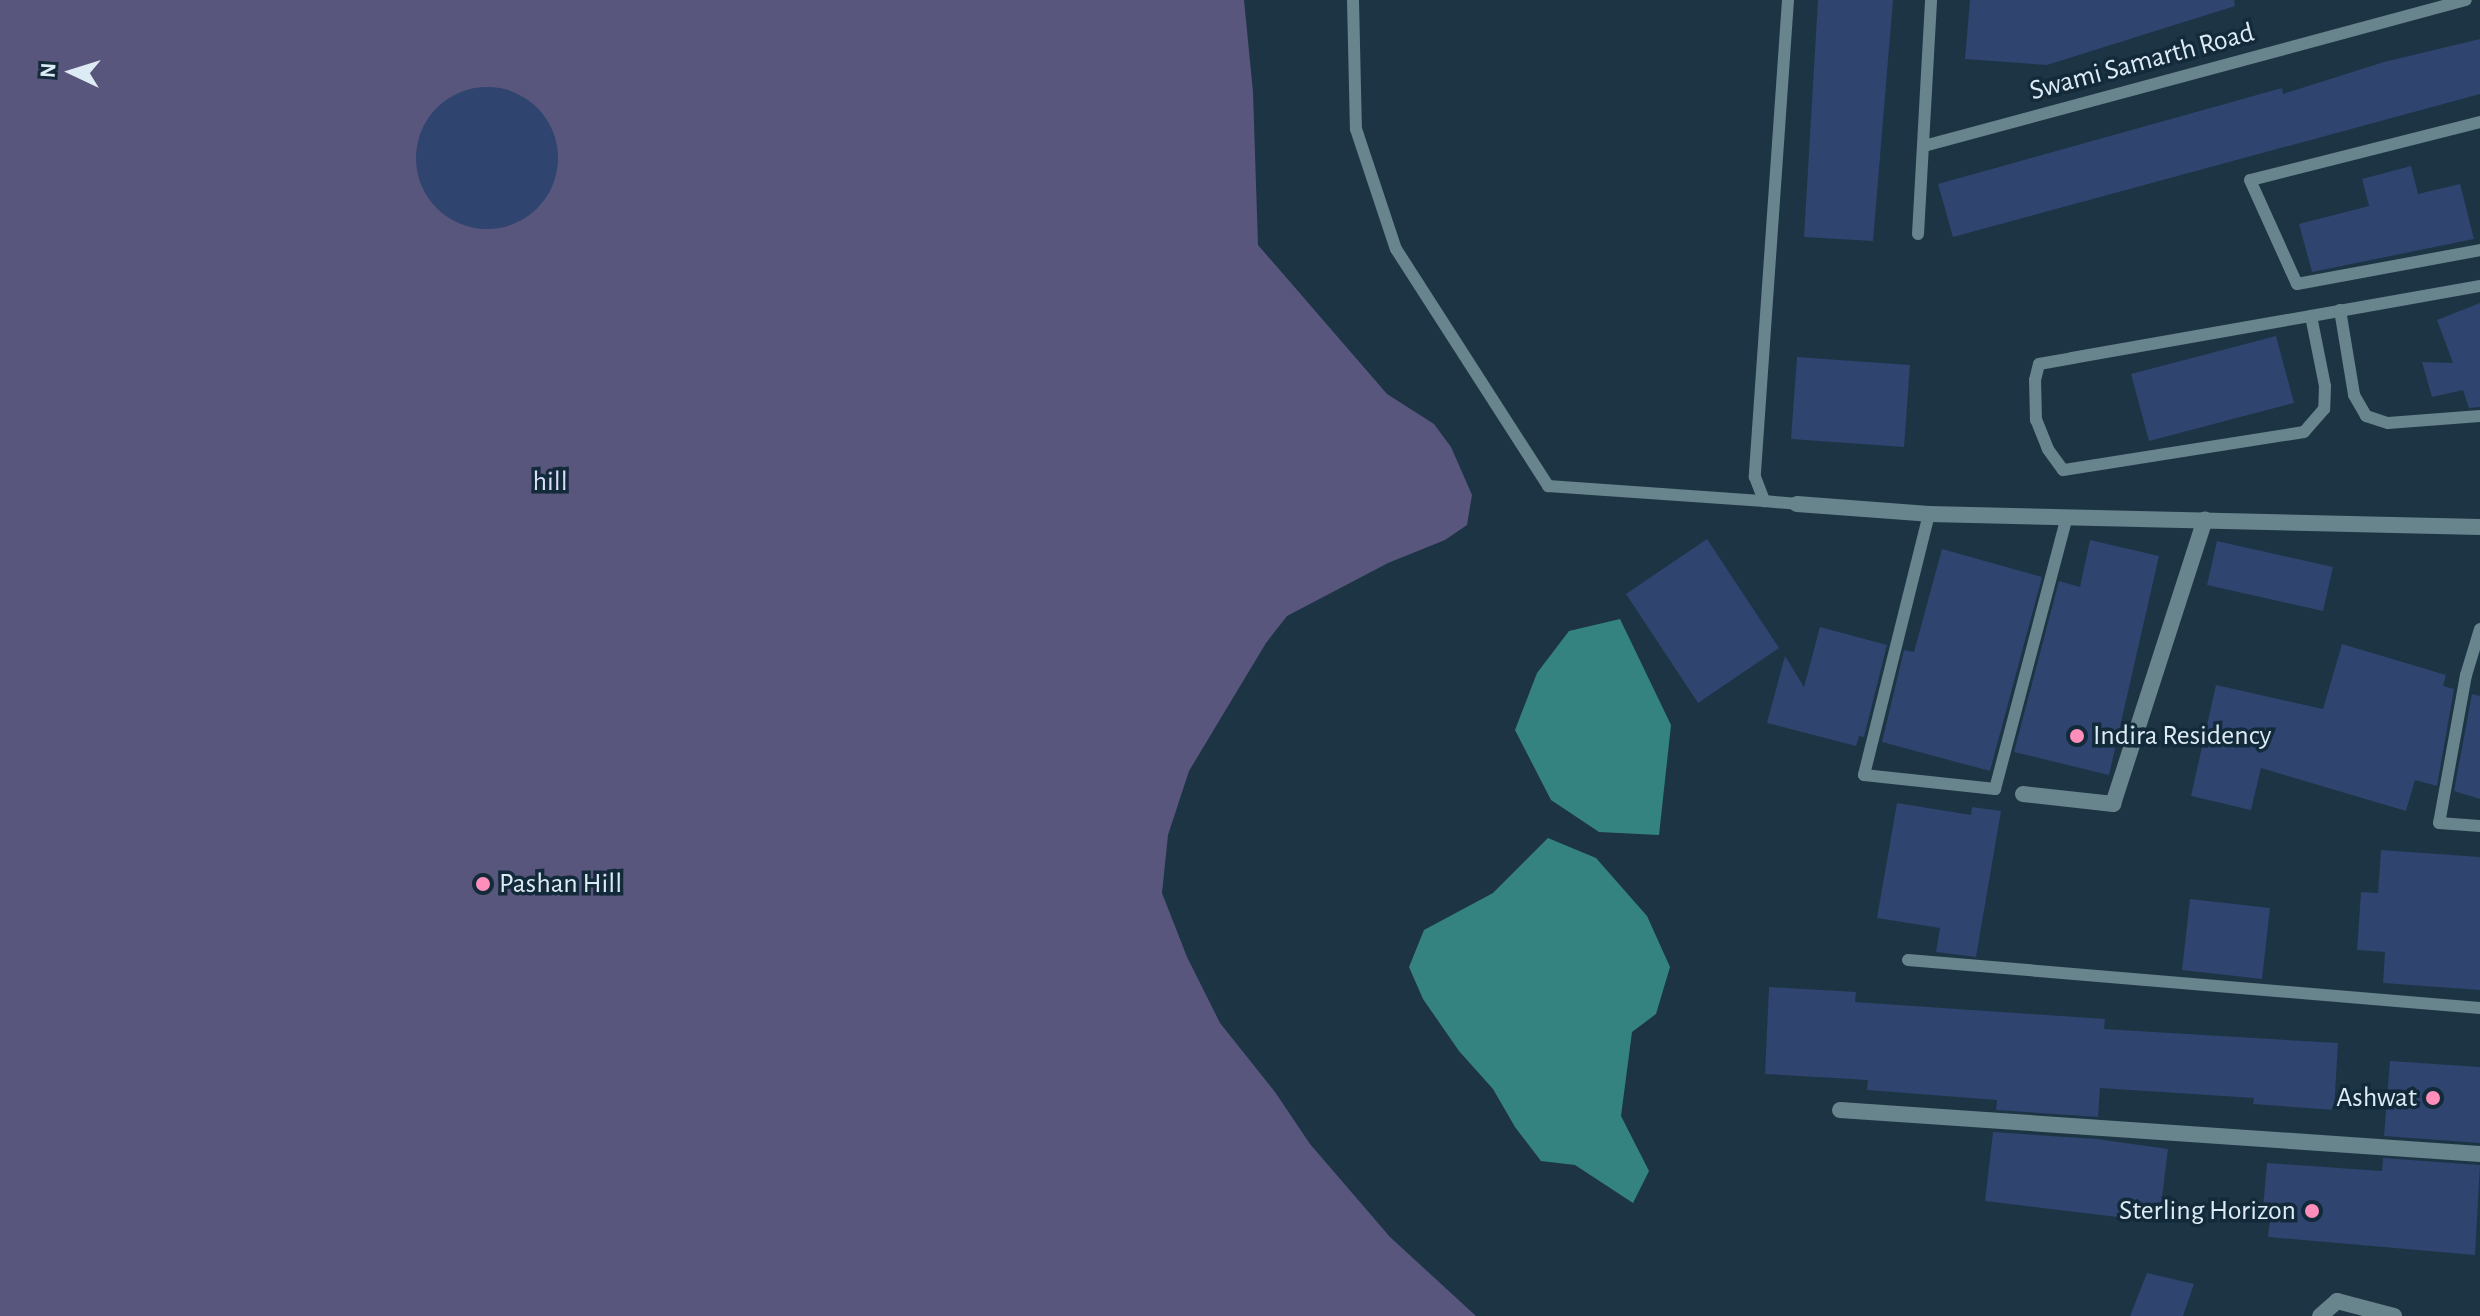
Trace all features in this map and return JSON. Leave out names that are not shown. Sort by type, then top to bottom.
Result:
[{"type":"street","points":[[1797,504],[1929,514],[2480,527]]},
{"type":"street","points":[[2023,794],[2113,804],[2205,520]]},
{"type":"street","points":[[1840,1110],[2480,1154]]},
{"type":"street","points":[[2320,1316],[2337,1301],[2394,1316]]},
{"type":"lane","points":[[1353,0],[1356,129],[1396,249],[1548,486],[1797,504]]},
{"type":"lane","points":[[1764,501],[1755,477],[1788,0]]},
{"type":"lane","points":[[1918,234],[1931,0]]},
{"type":"lane","name":"Swami Samarth Road","points":[[1924,146],[2466,0]]},
{"type":"lane","points":[[2480,122],[2250,180],[2297,284],[2480,250]]},
{"type":"lane","points":[[2311,316],[2325,386],[2324,409],[2304,432],[2063,470],[2048,449],[2036,420],[2035,380],[2039,364],[2480,286]]},
{"type":"lane","points":[[2340,310],[2354,395],[2366,416],[2388,423],[2480,416]]},
{"type":"lane","points":[[1929,514],[1864,775],[1995,789],[2067,517]]},
{"type":"lane","points":[[2480,629],[2466,675],[2439,823],[2480,826]]},
{"type":"lane","points":[[2466,675],[2480,678]]},
{"type":"lane","points":[[1908,960],[2480,1008]]},
{"type":"green space","name":"hill","points":[[0,0],[1244,0],[1253,92],[1258,245],[1387,394],[1434,424],[1451,447],[1472,495],[1467,525],[1445,540],[1388,563],[1287,616],[1266,643],[1189,771],[1168,835],[1162,893],[1187,957],[1220,1023],[1275,1092],[1310,1144],[1390,1237],[1476,1316],[0,1316]]},
{"type":"shaded area","points":[[1620,619],[1671,725],[1659,835],[1599,832],[1551,800],[1515,730],[1537,673],[1569,631]]},
{"type":"shaded area","points":[[1548,838],[1596,858],[1647,916],[1670,967],[1656,1014],[1632,1032],[1621,1116],[1649,1171],[1633,1203],[1575,1165],[1541,1161],[1515,1127],[1493,1089],[1459,1051],[1423,999],[1409,967],[1424,930],[1493,893]]},
{"type":"building","points":[[1818,0],[1893,0],[1873,241],[1804,237]]},
{"type":"building","points":[[1970,0],[2234,0],[2235,6],[2047,65],[1965,59]]},
{"type":"building","points":[[2480,39],[2480,94],[1953,237],[1938,184],[2282,88],[2283,94],[2384,62]]},
{"type":"building","points":[[487,87],[514,93],[537,108],[552,131],[558,158],[552,185],[537,208],[514,223],[487,229],[460,223],[437,208],[422,185],[416,158],[422,131],[437,108],[460,93]]},
{"type":"building","points":[[2411,166],[2418,194],[2460,184],[2474,239],[2312,272],[2299,224],[2369,206],[2362,179]]},
{"type":"building","points":[[2480,303],[2480,407],[2469,408],[2463,390],[2432,397],[2422,362],[2453,363],[2437,320]]},
{"type":"building","points":[[2276,336],[2294,403],[2149,441],[2131,374]]},
{"type":"building","points":[[1797,357],[1910,365],[1904,447],[1791,439]]},
{"type":"building","points":[[1707,539],[1779,648],[1698,703],[1626,594]]},
{"type":"building","points":[[2090,540],[2159,556],[2109,775],[2014,752],[2059,581],[2080,587]]},
{"type":"building","points":[[2217,541],[2333,567],[2323,611],[2207,585]]},
{"type":"building","points":[[1942,549],[2042,577],[1990,771],[1882,742],[1904,650],[1914,652]]},
{"type":"building","points":[[1820,627],[1887,645],[1864,737],[1859,736],[1856,746],[1767,723],[1785,656],[1804,687]]},
{"type":"building","points":[[2342,644],[2446,675],[2443,686],[2454,689],[2437,786],[2415,780],[2406,811],[2261,768],[2251,810],[2191,796],[2216,685],[2323,709]]},
{"type":"building","points":[[2472,694],[2480,696],[2480,799],[2454,791]]},
{"type":"building","points":[[1897,803],[1971,815],[1972,807],[2001,811],[1976,957],[1936,952],[1940,928],[1877,918]]},
{"type":"building","points":[[2381,850],[2480,857],[2480,990],[2383,983],[2385,952],[2357,950],[2361,892],[2378,893]]},
{"type":"building","points":[[2190,899],[2270,908],[2262,979],[2182,970]]},
{"type":"building","points":[[1769,987],[1856,992],[1855,1002],[2105,1019],[2104,1029],[2338,1043],[2334,1110],[2253,1104],[2254,1098],[2100,1088],[2098,1117],[1996,1110],[1997,1100],[1867,1090],[1868,1080],[1765,1074]]},
{"type":"building","name":"Ashwat","points":[[2390,1061],[2480,1067],[2480,1143],[2384,1136]]},
{"type":"building","points":[[1993,1132],[2097,1139],[2168,1149],[2159,1222],[1985,1201]]},
{"type":"building","name":"Sterling Horizon","points":[[2383,1158],[2480,1165],[2475,1255],[2268,1237],[2270,1220],[2262,1220],[2267,1163],[2382,1171]]},
{"type":"building","points":[[2147,1273],[2194,1284],[2183,1316],[2130,1316]]},
{"type":"place","name":"Indira Residency","points":[[2077,736]]},
{"type":"place","name":"Pashan Hill","points":[[483,884]]},
{"type":"place","name":"Ashwat","points":[[2433,1098]]},
{"type":"place","name":"Sterling Horizon","points":[[2312,1211]]}]
